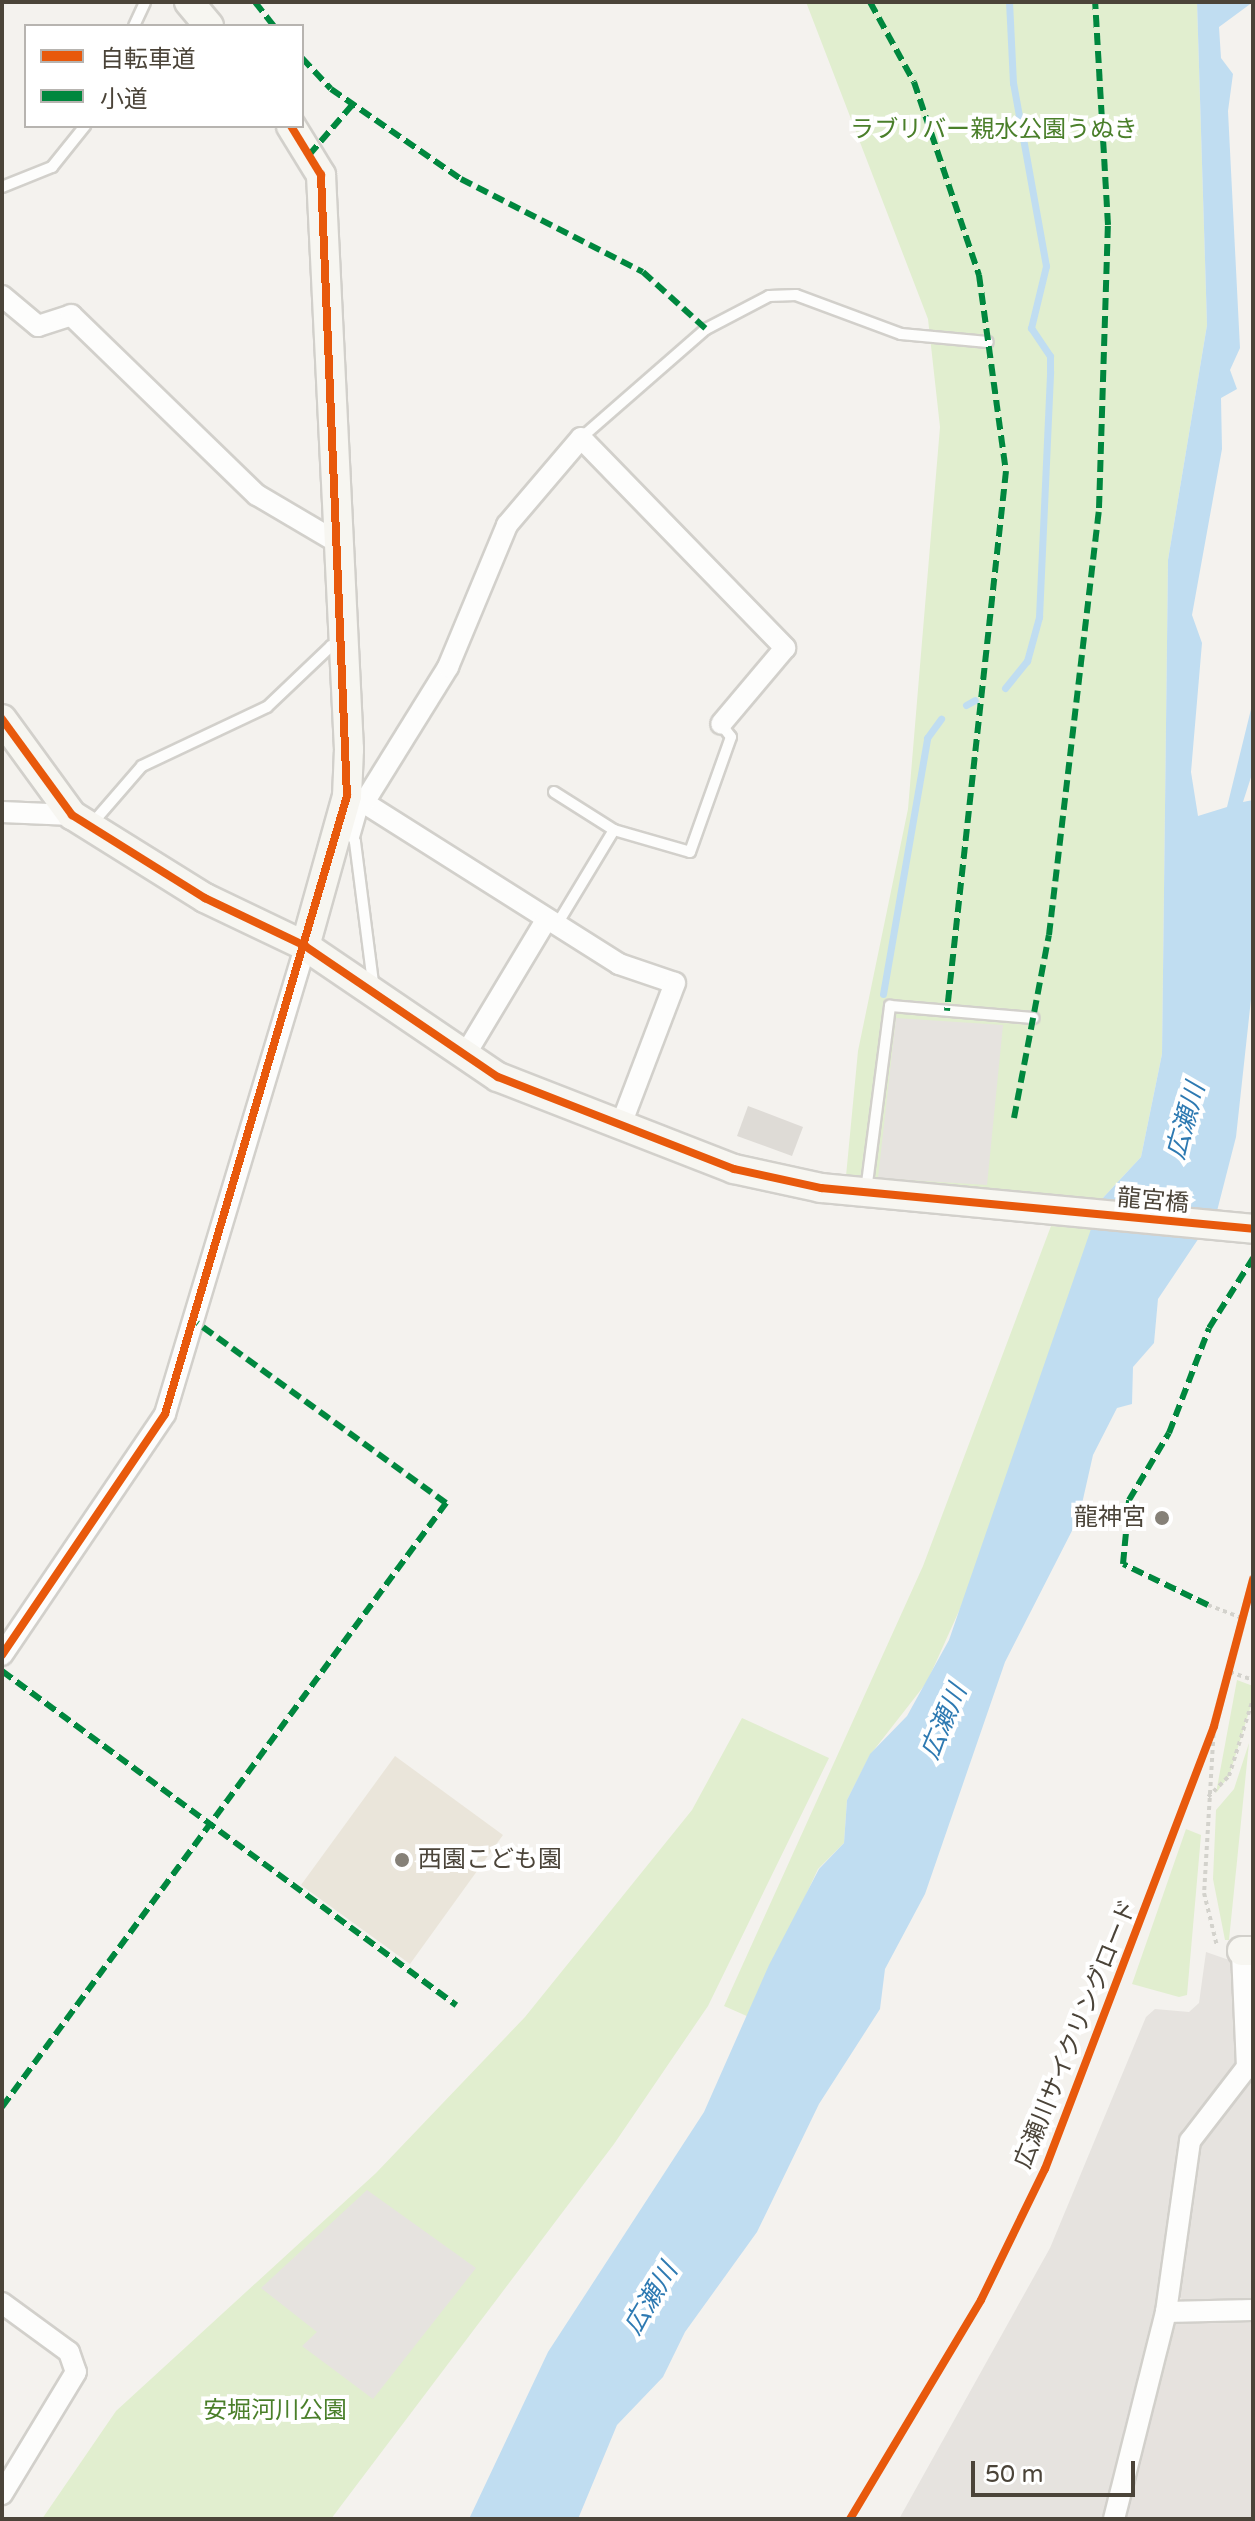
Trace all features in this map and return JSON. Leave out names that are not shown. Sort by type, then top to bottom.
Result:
[{"type":"street","points":[[189,2],[207,24]]},
{"type":"street","points":[[292,128],[321,175],[342,545],[343,647],[352,814]]},
{"type":"street","points":[[2,296],[38,326],[71,315],[257,495],[342,545]]},
{"type":"street","points":[[2,1655],[165,1414],[305,946],[352,814],[448,667],[507,525],[581,438],[785,648],[721,724]]},
{"type":"street","points":[[2,719],[80,821]]},
{"type":"street","points":[[2,812],[80,821]]},
{"type":"street","points":[[352,814],[551,923],[619,964],[675,983],[620,1127]]},
{"type":"street","name":"龍宮橋","points":[[80,821],[205,898],[305,946],[498,1077],[734,1169],[866,1193],[1253,1229]]},
{"type":"street","points":[[465,1055],[551,923]]},
{"type":"street","points":[[1114,2519],[1166,2312],[1190,2141],[1247,2067],[1248,1951]]},
{"type":"street","points":[[2,2303],[69,2352],[76,2372],[2,2494]]},
{"type":"street","points":[[1166,2312],[1253,2310]]},
{"type":"lane","points":[[135,24],[145,2]]},
{"type":"lane","points":[[2,187],[52,167],[83,128]]},
{"type":"lane","points":[[581,438],[706,329],[769,296],[796,295],[901,334],[988,342]]},
{"type":"lane","points":[[80,821],[142,766],[267,707],[331,646],[343,647]]},
{"type":"lane","points":[[554,792],[614,830],[690,852],[731,737],[721,724]]},
{"type":"lane","points":[[352,814],[378,980],[373,992]]},
{"type":"lane","points":[[551,923],[614,830]]},
{"type":"lane","points":[[866,1193],[890,1006],[1033,1018]]},
{"type":"path","points":[[1208,1605],[1244,1619]]},
{"type":"path","points":[[1240,1632],[1247,1606]]},
{"type":"path","points":[[1226,1686],[1234,1659]]},
{"type":"path","points":[[1230,1672],[1253,1680]]},
{"type":"path","points":[[1208,1797],[1229,1776],[1253,1699]]},
{"type":"path","points":[[1196,1775],[1218,1713]]},
{"type":"path","points":[[1214,1726],[1208,1797],[1207,1906],[1217,1946],[1248,1951]]},
{"type":"shaded area","points":[[896,1018],[1003,1025],[987,1185],[878,1178]]},
{"type":"shaded area","name":"西園こども園","points":[[395,1756],[503,1835],[410,1964],[301,1885]]},
{"type":"shaded area","points":[[1206,1952],[1232,1961],[1236,2065],[1179,2137],[1154,2312],[1102,2519],[899,2519],[1050,2248],[1146,2017],[1155,2009],[1189,2012],[1199,2003]]},
{"type":"shaded area","points":[[1253,2078],[1253,2302],[1185,2304],[1178,2294],[1200,2147]]},
{"type":"shaded area","points":[[367,2190],[476,2268],[373,2399],[302,2346],[317,2332],[261,2288]]},
{"type":"shaded area","points":[[1253,2320],[1253,2519],[1123,2519],[1174,2324]]},
{"type":"green space","name":"ラブリバー親水公園うぬき","points":[[806,2],[1197,2],[1207,325],[1168,560],[1162,1054],[1141,1157],[1101,1200],[846,1176],[858,1051],[908,809],[940,427],[928,319]]},
{"type":"green space","points":[[1051,1226],[1092,1229],[982,1560],[927,1682],[870,1755],[847,1800],[844,1843],[818,1869],[749,2017],[724,2006],[923,1566]]},
{"type":"green space","points":[[1237,1680],[1253,1686],[1253,1699],[1229,1776],[1216,1793]]},
{"type":"green space","name":"安堀河川公園","points":[[742,1718],[829,1758],[708,2006],[614,2144],[331,2519],[42,2519],[116,2411],[376,2173],[525,2017],[692,1810]]},
{"type":"green space","points":[[1249,1743],[1229,1940],[1225,1940],[1213,1879],[1216,1810],[1234,1789]]},
{"type":"green space","points":[[1186,1829],[1201,1835],[1187,1995],[1179,1997],[1132,1984]]},
{"type":"water","name":"広瀬川","points":[[1197,2],[1253,2],[1219,27],[1221,58],[1233,74],[1228,111],[1240,348],[1230,370],[1237,389],[1221,398],[1222,449],[1192,615],[1202,643],[1191,772],[1198,816],[1227,807],[1253,701],[1253,771],[1243,802],[1253,800],[1253,981],[1236,1137],[1217,1211],[1158,1299],[1154,1343],[1133,1367],[1132,1404],[1117,1408],[1093,1455],[1079,1517],[1005,1662],[925,1894],[885,1969],[880,2009],[819,2104],[757,2232],[685,2332],[663,2377],[617,2425],[578,2519],[469,2519],[548,2352],[704,2112],[769,1965],[819,1869],[844,1843],[847,1800],[870,1754],[907,1716],[949,1640],[1101,1200],[1141,1157],[1162,1054],[1168,560],[1207,325]]},
{"type":"building","points":[[748,1106],[803,1127],[792,1156],[737,1136]]},
{"type":"waterway","points":[[1005,688],[1027,661],[1039,617],[1050,371],[1050,356],[1031,328],[1046,266],[1013,83],[1009,2]]},
{"type":"waterway","points":[[966,705],[975,700]]},
{"type":"waterway","points":[[883,994],[927,738],[941,719]]},
{"type":"marked path","points":[[255,2],[272,24]]},
{"type":"marked path","points":[[870,2],[914,82],[979,275],[1006,471],[947,1011]]},
{"type":"marked path","points":[[1014,1118],[1049,935],[1099,508],[1108,225],[1095,2]]},
{"type":"marked path","points":[[304,60],[331,89],[461,179],[643,272],[706,329]]},
{"type":"marked path","points":[[309,155],[353,104]]},
{"type":"marked path","points":[[1208,1605],[1123,1564],[1129,1500],[1169,1433],[1209,1328],[1253,1258]]},
{"type":"marked path","points":[[2,2107],[446,1503],[197,1323]]},
{"type":"marked path","points":[[2,1671],[456,2005]]},
{"type":"cycle path","points":[[2,1655],[165,1414],[347,796],[321,175],[292,128]]},
{"type":"cycle path","points":[[2,719],[72,815],[205,898],[305,946],[498,1077],[734,1169],[821,1188],[1253,1229]]},
{"type":"cycle path","name":"広瀬川サイクリングロード","points":[[850,2519],[981,2300],[1045,2169],[1214,1726],[1253,1579]]},
{"type":"place","name":"龍神宮","points":[[1162,1518]]},
{"type":"place","name":"西園こども園","points":[[402,1860]]}]
